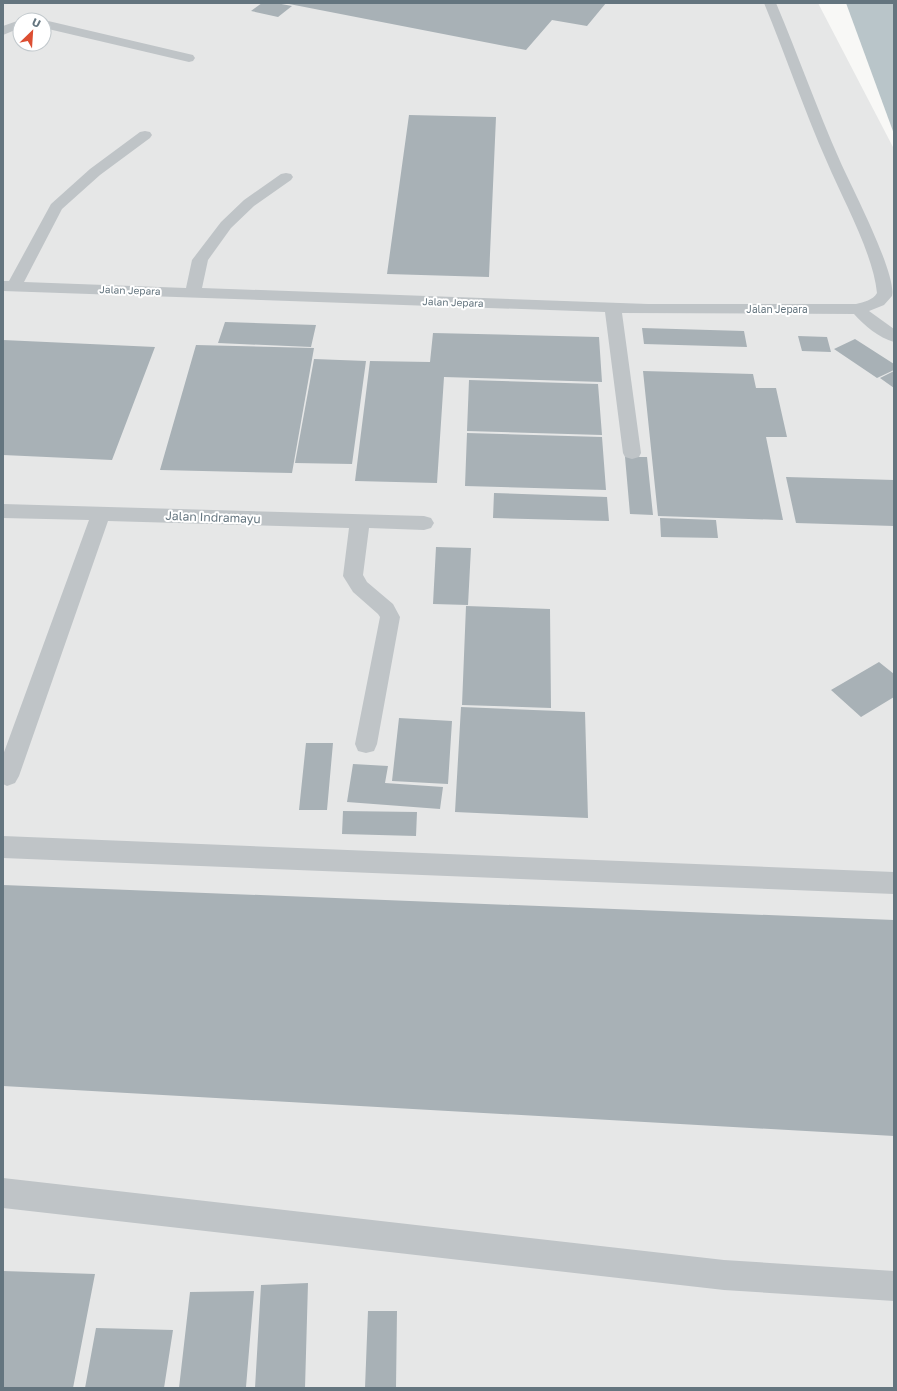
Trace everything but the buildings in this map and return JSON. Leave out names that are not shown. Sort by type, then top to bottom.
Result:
[{"type":"lane","points":[[770,3],[833,161],[882,272],[886,293],[884,297],[881,300],[858,309],[868,319],[894,337]]},
{"type":"lane","points":[[3,31],[12,26]]},
{"type":"lane","points":[[52,26],[190,58]]},
{"type":"lane","points":[[9,286],[56,207],[95,172],[145,135]]},
{"type":"lane","points":[[193,292],[200,260],[226,225],[249,203],[286,177]]},
{"type":"lane","name":"Jalan Jepara","points":[[9,286],[613,308],[858,309]]},
{"type":"lane","points":[[613,308],[632,453]]},
{"type":"lane","name":"Jalan Indramayu","points":[[3,511],[424,523]]},
{"type":"lane","points":[[7,776],[101,513]]},
{"type":"lane","points":[[360,521],[353,576],[360,587],[386,609],[390,617],[366,744]]},
{"type":"lane","points":[[3,847],[894,883]]},
{"type":"lane","points":[[3,1193],[724,1275],[894,1286]]},
{"type":"shaded area","points":[[3,3],[818,3],[894,149],[894,1388],[3,1388]]},
{"type":"shaded area","points":[[846,3],[894,3],[894,134]]}]
